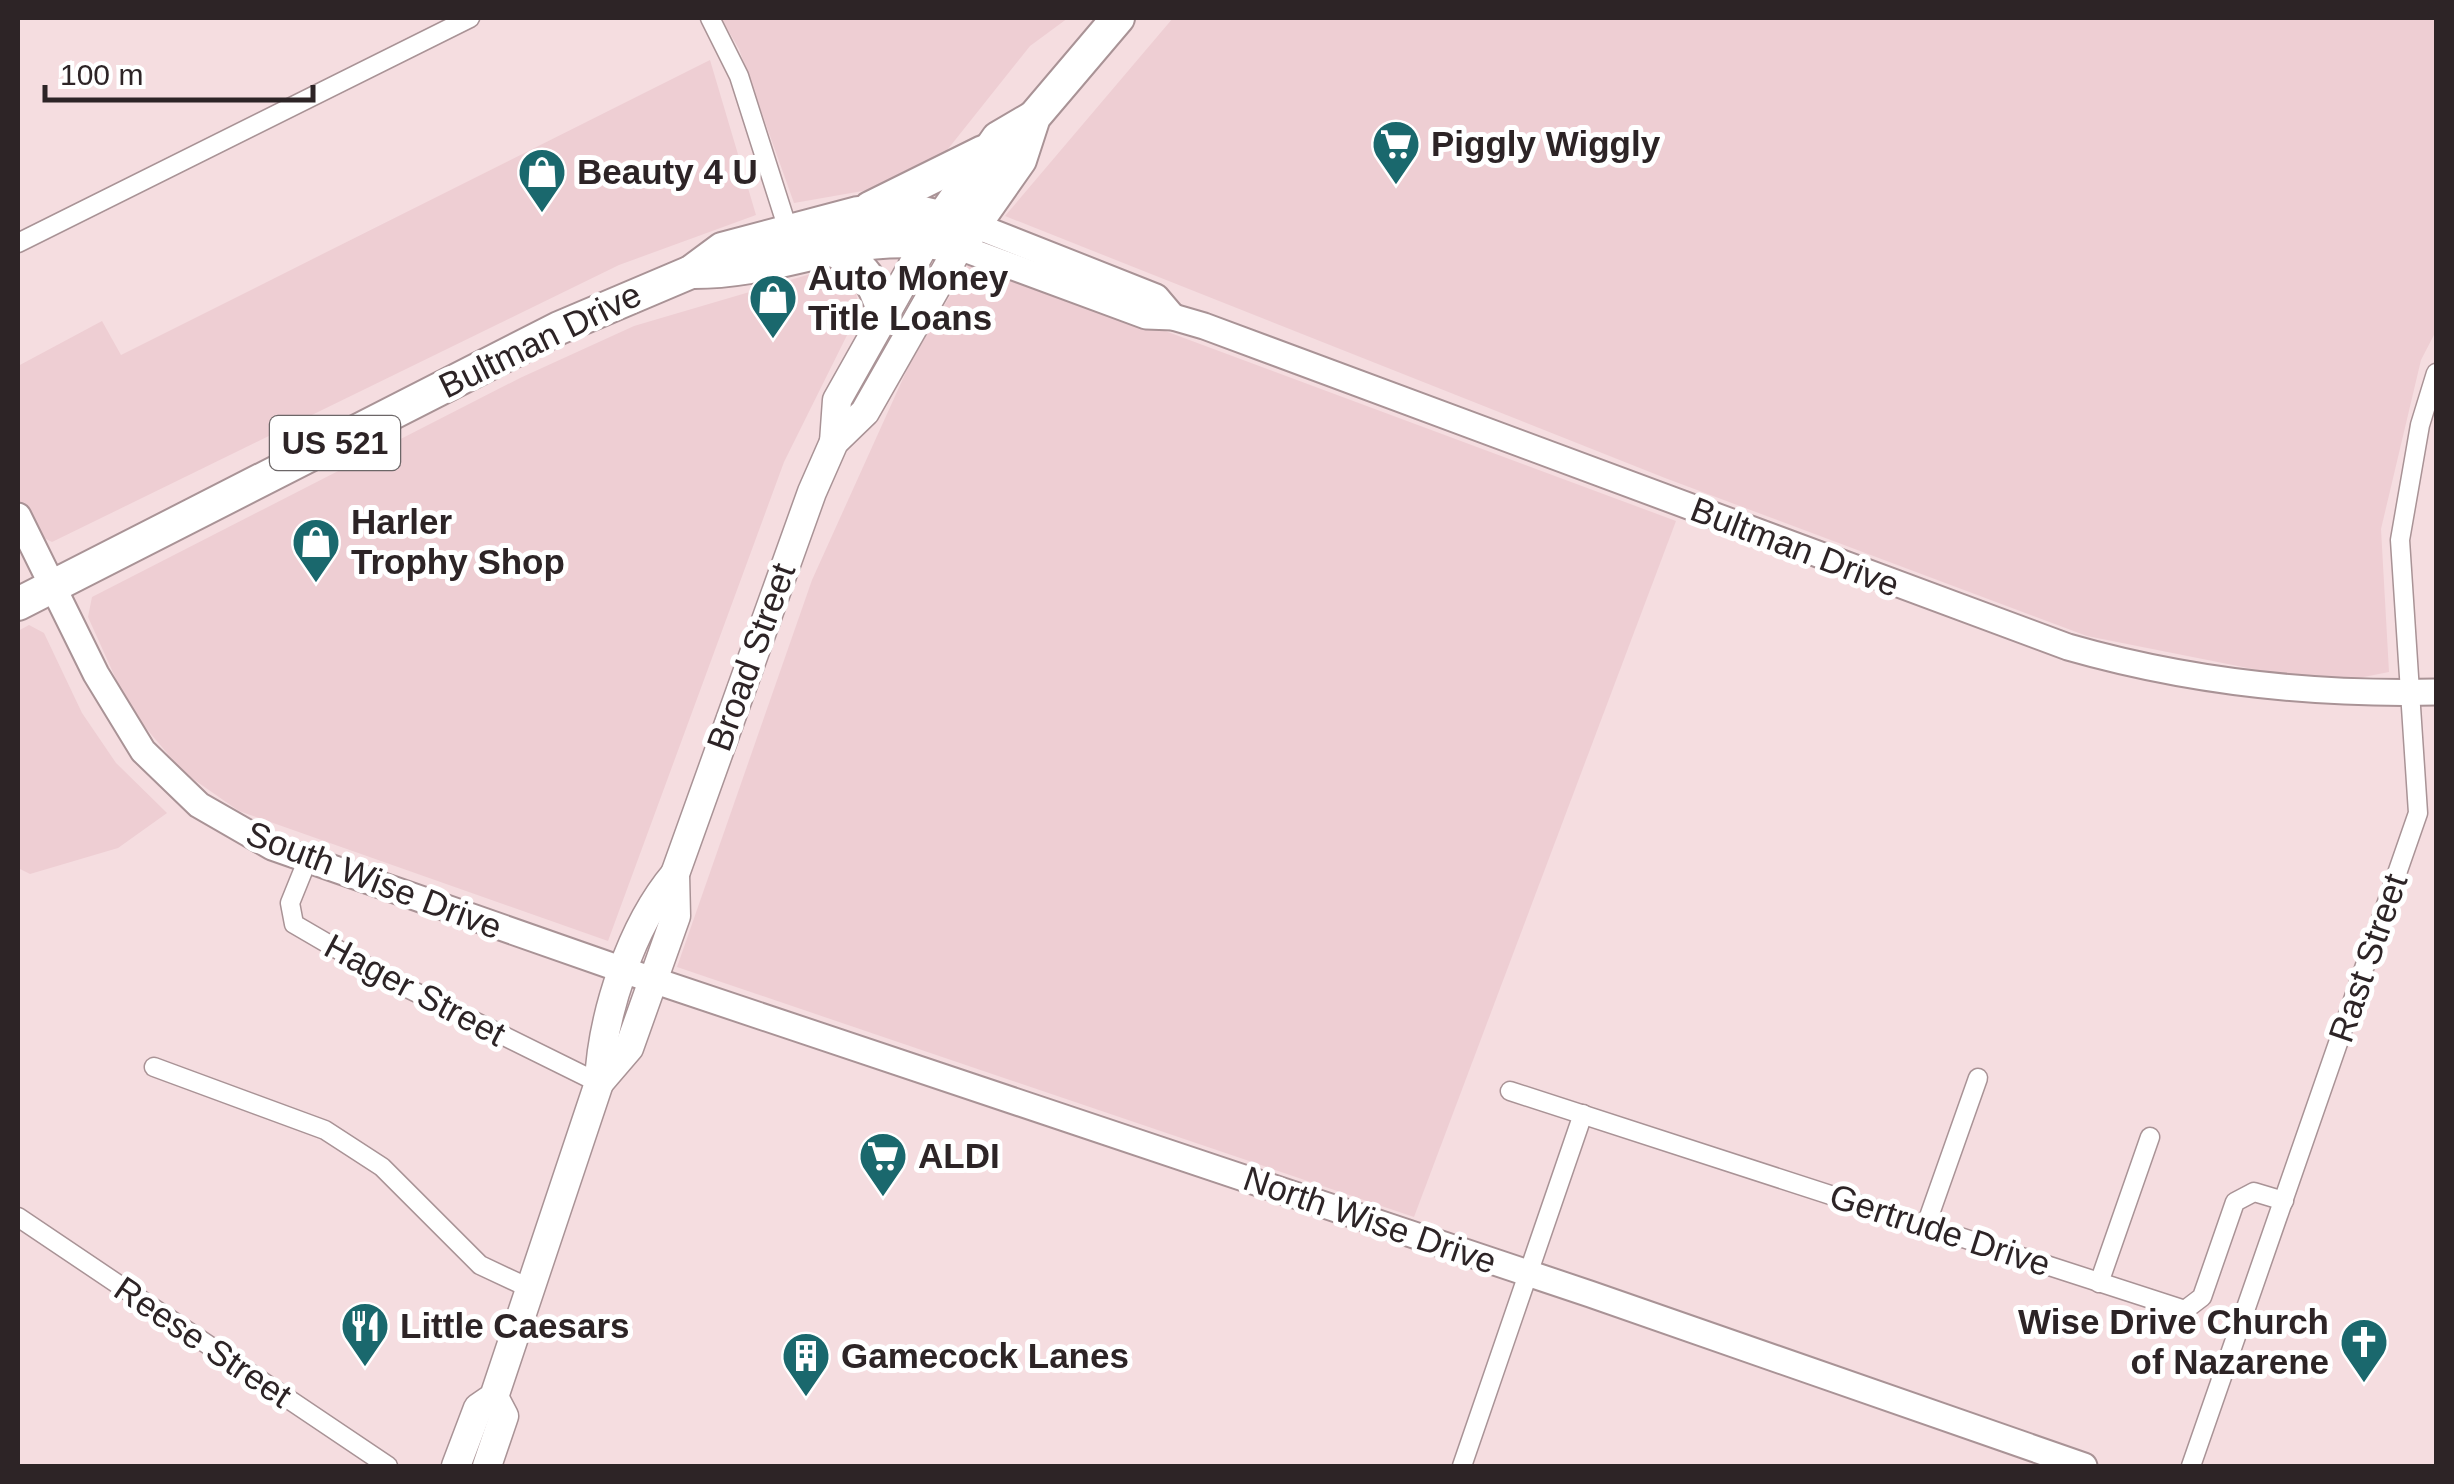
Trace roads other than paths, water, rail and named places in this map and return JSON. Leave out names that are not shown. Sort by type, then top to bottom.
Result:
[{"type":"highway","name":"Broad Street","points":[[950,232],[991,147],[1034,117],[1118,18]]},
{"type":"highway","name":"Broad Street","points":[[950,232],[1020,160],[1034,117]]},
{"type":"highway","name":"US 521","points":[[858,213],[991,147]]},
{"type":"highway","name":"Bultman Drive","points":[[18,604],[559,328],[690,272],[729,272],[858,213],[950,232]]},
{"type":"highway","name":"Bultman Drive","points":[[792,242],[828,247],[950,232]]},
{"type":"highway","points":[[828,247],[862,268],[878,292],[884,312]]},
{"type":"main road","name":"Broad Street","points":[[599,1083],[629,1048],[676,916],[675,874],[797,528],[834,442],[837,400],[884,312],[950,232]]},
{"type":"main road","name":"Broad Street","points":[[834,442],[865,412],[950,232]]},
{"type":"main road","name":"Broad Street","points":[[456,1466],[478,1408],[494,1396],[599,1083],[601,1036],[649,904],[675,874]]},
{"type":"main road","name":"Broad Street","points":[[487,1466],[504,1416],[494,1396]]},
{"type":"street","points":[[18,243],[470,18]]},
{"type":"street","points":[[710,18],[740,76],[792,242]]},
{"type":"street","name":"Bultman Drive","points":[[950,232],[1156,297],[1172,316],[2068,647],[2206,680],[2350,694],[2424,692]]},
{"type":"street","name":"Rast Street","points":[[2191,1466],[2418,812],[2424,692],[2400,540],[2420,425],[2436,373]]},
{"type":"street","name":"South Wise Drive","points":[[18,516],[114,706],[158,768],[232,827],[307,861],[653,980]]},
{"type":"street","name":"Hager Street","points":[[307,861],[290,903],[294,924],[385,978],[599,1083]]},
{"type":"street","name":"North Wise Drive","points":[[653,980],[1529,1274],[2084,1466]]},
{"type":"street","points":[[154,1067],[325,1130],[382,1167],[480,1265],[530,1288]]},
{"type":"street","points":[[1926,1225],[1978,1078]]},
{"type":"street","name":"Gertrude Drive","points":[[1510,1091],[2174,1308],[2194,1308],[2202,1298],[2235,1202],[2254,1192],[2284,1201]]},
{"type":"street","points":[[1462,1466],[1583,1114]]},
{"type":"street","points":[[2099,1283],[2150,1138]]},
{"type":"street","name":"Reese Street","points":[[18,1217],[388,1466]]},
{"type":"place","name":"Piggly Wiggly","points":[[1396,186]]},
{"type":"place","name":"Beauty 4 U","points":[[542,214]]},
{"type":"place","name":"Auto Money Title Loans","points":[[773,340]]},
{"type":"place","name":"Harler Trophy Shop","points":[[316,584]]},
{"type":"place","name":"ALDI","points":[[883,1198]]},
{"type":"place","name":"Little Caesars","points":[[365,1368]]},
{"type":"place","name":"Wise Drive Church of Nazarene","points":[[2364,1384]]},
{"type":"place","name":"Gamecock Lanes","points":[[806,1398]]}]
